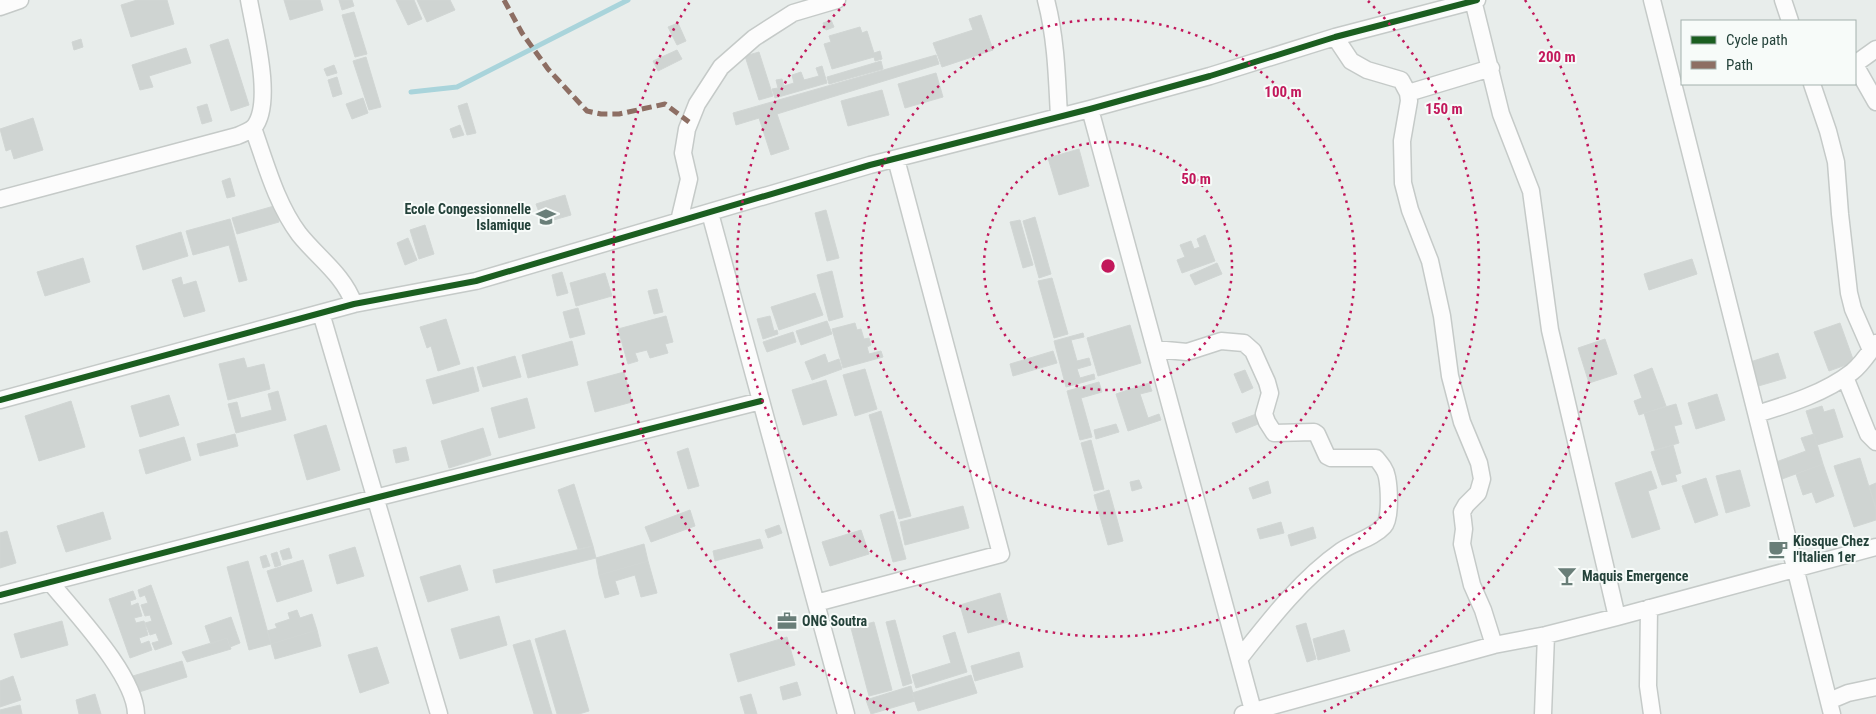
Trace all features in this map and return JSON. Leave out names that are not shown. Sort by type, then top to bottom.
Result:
[{"type":"street","points":[[0,7],[20,0]]},
{"type":"street","points":[[0,199],[237,136],[253,128],[260,117],[263,102],[262,77],[248,0]]},
{"type":"street","points":[[679,221],[689,179],[683,154],[687,129],[697,104],[721,67],[754,38],[793,13],[837,0]]},
{"type":"street","points":[[1046,0],[1055,49],[1059,117]]},
{"type":"street","points":[[0,400],[321,312],[476,281],[896,159],[1090,109],[1210,76],[1335,37],[1475,0],[1501,114],[1531,191],[1550,330],[1617,617]]},
{"type":"street","points":[[1652,0],[1831,708],[1848,693],[1876,688]]},
{"type":"street","points":[[1782,0],[1790,20]]},
{"type":"street","points":[[1335,37],[1352,61],[1367,70],[1400,80],[1408,93],[1408,109],[1401,154],[1403,183],[1410,210],[1430,261],[1442,316],[1450,376],[1462,422],[1479,463],[1481,487],[1462,512],[1464,529],[1462,544],[1472,585],[1483,610],[1494,645]]},
{"type":"street","points":[[1856,63],[1876,49]]},
{"type":"street","points":[[1856,66],[1876,102]]},
{"type":"street","points":[[1408,93],[1491,68]]},
{"type":"street","points":[[1757,414],[1834,384],[1865,360],[1874,346],[1853,309],[1849,293],[1836,162],[1812,85]]},
{"type":"street","points":[[1090,109],[1239,659],[1250,713],[1494,645],[1546,635],[1617,617],[1876,547]]},
{"type":"street","points":[[253,128],[277,194],[286,213],[300,235],[346,285],[354,304]]},
{"type":"street","points":[[816,603],[1001,554],[896,159]]},
{"type":"street","points":[[710,213],[846,714]]},
{"type":"street","points":[[321,312],[439,714]]},
{"type":"street","points":[[1155,348],[1187,352],[1221,341],[1244,343],[1253,351],[1267,382],[1270,393],[1264,414],[1274,433],[1314,432],[1317,434],[1327,456],[1331,458],[1376,458],[1383,466],[1387,477],[1388,518],[1385,526],[1365,539],[1342,550],[1312,576],[1272,618],[1239,659]]},
{"type":"street","points":[[1845,376],[1868,434],[1876,442]]},
{"type":"street","points":[[0,595],[761,401]]},
{"type":"street","points":[[50,582],[116,664],[128,684],[136,706],[136,714]]},
{"type":"street","points":[[1649,608],[1648,686],[1652,714]]},
{"type":"street","points":[[1543,714],[1546,635]]},
{"type":"building","points":[[137,0],[167,0],[174,24],[131,37],[121,5]]},
{"type":"building","points":[[284,0],[320,0],[323,10],[290,20]]},
{"type":"building","points":[[339,0],[352,0],[354,6],[342,10]]},
{"type":"building","points":[[396,0],[414,0],[422,19],[408,25]]},
{"type":"building","points":[[417,0],[450,0],[455,10],[427,22]]},
{"type":"building","points":[[354,12],[367,54],[355,57],[342,15]]},
{"type":"building","points":[[981,15],[993,50],[942,67],[933,43],[973,30],[969,19]]},
{"type":"building","points":[[831,20],[834,27],[826,30],[823,23]]},
{"type":"building","points":[[678,23],[686,41],[677,45],[668,27]]},
{"type":"building","points":[[860,27],[862,33],[867,31],[874,53],[880,51],[882,59],[875,61],[874,57],[832,69],[824,44],[831,42],[829,36]]},
{"type":"building","points":[[81,39],[83,47],[74,50],[72,42]]},
{"type":"building","points":[[228,39],[249,105],[231,111],[210,45]]},
{"type":"building","points":[[186,48],[191,63],[149,76],[153,87],[140,90],[132,65]]},
{"type":"building","points":[[677,50],[682,59],[658,71],[653,61]]},
{"type":"building","points":[[759,52],[773,96],[759,100],[745,56]]},
{"type":"building","points":[[936,55],[939,64],[777,114],[789,149],[771,155],[759,118],[736,125],[733,113]]},
{"type":"building","points":[[366,57],[381,107],[369,110],[353,61]]},
{"type":"building","points":[[881,61],[883,69],[829,84],[827,77]]},
{"type":"building","points":[[334,65],[337,73],[327,76],[324,69]]},
{"type":"building","points":[[822,66],[827,83],[775,98],[772,89],[778,88],[776,80],[782,79],[784,86],[794,83],[792,75],[801,72],[804,80],[819,76],[816,68]]},
{"type":"building","points":[[936,73],[943,97],[905,108],[898,84]]},
{"type":"building","points":[[337,77],[342,94],[333,97],[328,80]]},
{"type":"building","points":[[882,90],[889,115],[848,126],[841,101]]},
{"type":"building","points":[[363,98],[368,113],[352,119],[346,104]]},
{"type":"building","points":[[467,103],[476,133],[467,135],[458,106]]},
{"type":"building","points":[[207,104],[212,121],[202,124],[197,107]]},
{"type":"building","points":[[33,118],[43,150],[14,159],[11,149],[6,151],[0,129]]},
{"type":"building","points":[[460,125],[464,135],[453,138],[450,129]]},
{"type":"building","points":[[1079,149],[1089,186],[1059,195],[1048,158]]},
{"type":"building","points":[[230,178],[235,196],[227,198],[222,181]]},
{"type":"building","points":[[565,195],[571,215],[543,223],[536,204]]},
{"type":"building","points":[[274,206],[279,222],[237,234],[232,218]]},
{"type":"building","points":[[826,210],[839,258],[827,261],[815,213]]},
{"type":"building","points":[[1035,217],[1051,274],[1039,278],[1023,221]]},
{"type":"building","points":[[230,219],[247,280],[239,282],[229,245],[193,255],[186,231]]},
{"type":"building","points":[[1020,220],[1033,265],[1023,268],[1010,222]]},
{"type":"building","points":[[425,225],[434,254],[419,259],[410,230]]},
{"type":"building","points":[[181,232],[188,256],[143,270],[136,246]]},
{"type":"building","points":[[1205,235],[1215,261],[1182,273],[1177,260],[1185,257],[1180,245],[1191,241],[1194,249],[1200,247],[1197,239]]},
{"type":"building","points":[[408,238],[417,260],[405,265],[397,243]]},
{"type":"building","points":[[83,258],[90,282],[45,296],[37,272]]},
{"type":"building","points":[[1692,259],[1697,274],[1649,290],[1644,274]]},
{"type":"building","points":[[1217,263],[1222,274],[1195,285],[1190,275]]},
{"type":"building","points":[[832,271],[843,317],[829,321],[817,275]]},
{"type":"building","points":[[562,272],[568,293],[557,296],[552,275]]},
{"type":"building","points":[[605,273],[612,296],[576,306],[570,283]]},
{"type":"building","points":[[181,277],[183,285],[196,281],[205,311],[184,317],[172,280]]},
{"type":"building","points":[[1052,278],[1068,334],[1054,338],[1038,281]]},
{"type":"building","points":[[657,289],[663,312],[654,314],[648,291]]},
{"type":"building","points":[[815,293],[823,315],[779,330],[771,307]]},
{"type":"building","points":[[578,308],[585,334],[570,338],[563,312]]},
{"type":"building","points":[[666,316],[673,342],[665,344],[668,353],[650,358],[647,350],[635,353],[638,361],[628,364],[618,329]]},
{"type":"building","points":[[770,316],[774,331],[777,330],[778,334],[763,339],[757,319]]},
{"type":"building","points":[[446,319],[460,364],[438,371],[431,346],[427,348],[420,327]]},
{"type":"building","points":[[827,321],[832,334],[801,345],[796,331]]},
{"type":"building","points":[[855,323],[857,330],[861,329],[864,339],[869,338],[871,345],[867,347],[869,354],[881,351],[883,357],[843,368],[832,329]]},
{"type":"building","points":[[1840,323],[1854,362],[1829,371],[1814,332]]},
{"type":"building","points":[[1130,325],[1141,363],[1098,376],[1087,338]]},
{"type":"building","points":[[793,332],[796,342],[767,352],[763,342]]},
{"type":"building","points":[[1083,333],[1084,337],[1071,340],[1077,361],[1089,358],[1091,365],[1077,369],[1080,378],[1094,374],[1095,379],[1066,387],[1054,341]]},
{"type":"building","points":[[1605,339],[1617,374],[1589,383],[1578,348]]},
{"type":"building","points":[[572,341],[578,365],[528,378],[522,355]]},
{"type":"building","points":[[1053,351],[1057,363],[1013,376],[1010,364]]},
{"type":"building","points":[[1778,353],[1786,378],[1755,387],[1747,363]]},
{"type":"building","points":[[825,354],[828,363],[839,359],[842,369],[812,380],[805,362]]},
{"type":"building","points":[[515,356],[521,377],[483,387],[477,367]]},
{"type":"building","points":[[244,358],[247,368],[264,364],[270,389],[228,400],[219,364]]},
{"type":"building","points":[[473,367],[479,391],[433,404],[426,380]]},
{"type":"building","points":[[1652,368],[1666,406],[1639,415],[1634,401],[1642,398],[1634,375]]},
{"type":"building","points":[[865,369],[877,409],[855,416],[843,375]]},
{"type":"building","points":[[1245,370],[1253,388],[1242,393],[1234,374]]},
{"type":"building","points":[[624,372],[632,402],[595,412],[587,382]]},
{"type":"building","points":[[826,380],[837,415],[803,425],[792,390]]},
{"type":"building","points":[[1099,382],[1102,392],[1081,398],[1092,437],[1080,440],[1067,391]]},
{"type":"building","points":[[1149,383],[1152,391],[1140,394],[1148,418],[1159,414],[1161,420],[1128,431],[1116,394]]},
{"type":"building","points":[[278,391],[286,420],[236,433],[228,404],[237,402],[241,418],[272,410],[268,394]]},
{"type":"building","points":[[1717,394],[1725,420],[1696,429],[1688,403]]},
{"type":"building","points":[[169,395],[179,425],[140,437],[131,406]]},
{"type":"building","points":[[527,398],[535,428],[499,438],[491,408]]},
{"type":"building","points":[[71,401],[85,447],[39,461],[25,416]]},
{"type":"building","points":[[1676,404],[1682,424],[1674,426],[1679,443],[1655,450],[1644,413]]},
{"type":"building","points":[[1822,406],[1824,412],[1834,409],[1843,437],[1817,445],[1806,411]]},
{"type":"building","points":[[881,411],[911,516],[899,519],[869,415]]},
{"type":"building","points":[[1259,413],[1263,422],[1236,433],[1232,423]]},
{"type":"building","points":[[1116,424],[1119,432],[1096,439],[1094,430]]},
{"type":"building","points":[[326,425],[340,470],[307,480],[294,435]]},
{"type":"building","points":[[483,428],[491,455],[449,468],[441,441]]},
{"type":"building","points":[[235,434],[238,446],[200,456],[197,444]]},
{"type":"building","points":[[1814,434],[1823,464],[1782,479],[1776,462],[1806,451],[1801,438]]},
{"type":"building","points":[[184,437],[191,460],[146,474],[139,450]]},
{"type":"building","points":[[1091,440],[1104,489],[1094,491],[1081,443]]},
{"type":"building","points":[[1673,445],[1681,473],[1675,475],[1677,481],[1662,485],[1651,452]]},
{"type":"building","points":[[406,447],[409,460],[396,463],[393,450]]},
{"type":"building","points":[[688,448],[699,486],[688,489],[677,452]]},
{"type":"building","points":[[1860,458],[1876,509],[1876,520],[1854,527],[1834,466]]},
{"type":"building","points":[[1823,464],[1834,496],[1816,503],[1812,492],[1803,495],[1796,474]]},
{"type":"building","points":[[1740,470],[1750,506],[1726,513],[1716,476]]},
{"type":"building","points":[[1651,471],[1657,488],[1648,491],[1660,529],[1632,538],[1615,483]]},
{"type":"building","points":[[1706,478],[1718,515],[1695,523],[1682,486]]},
{"type":"building","points":[[1139,480],[1142,488],[1132,491],[1130,482]]},
{"type":"building","points":[[1268,481],[1271,493],[1253,499],[1249,488]]},
{"type":"building","points":[[1876,483],[1876,509],[1869,486]]},
{"type":"building","points":[[574,484],[593,546],[578,549],[558,490]]},
{"type":"building","points":[[1109,490],[1123,541],[1108,545],[1094,495]]},
{"type":"building","points":[[963,506],[969,528],[905,545],[900,522]]},
{"type":"building","points":[[690,510],[695,526],[651,542],[645,527]]},
{"type":"building","points":[[893,511],[906,559],[893,562],[880,515]]},
{"type":"building","points":[[103,512],[111,539],[66,552],[57,526]]},
{"type":"building","points":[[1281,522],[1284,533],[1260,539],[1257,529]]},
{"type":"building","points":[[779,525],[782,533],[768,538],[765,530]]},
{"type":"building","points":[[1313,527],[1316,538],[1291,546],[1288,535]]},
{"type":"building","points":[[861,530],[869,554],[830,566],[822,542]]},
{"type":"building","points":[[7,531],[16,563],[0,568],[0,533]]},
{"type":"building","points":[[760,539],[763,548],[715,561],[713,551]]},
{"type":"building","points":[[644,544],[648,561],[599,575],[596,558]]},
{"type":"building","points":[[593,546],[596,558],[496,583],[493,570]]},
{"type":"building","points":[[355,547],[364,576],[337,584],[329,555]]},
{"type":"building","points":[[289,548],[292,558],[283,560],[280,551]]},
{"type":"building","points":[[277,552],[281,565],[275,567],[271,554]]},
{"type":"building","points":[[266,555],[270,566],[263,568],[260,557]]},
{"type":"building","points":[[303,560],[312,591],[277,602],[267,571]]},
{"type":"building","points":[[248,561],[271,644],[249,650],[227,567]]},
{"type":"building","points":[[648,561],[657,593],[641,597],[635,575],[615,581],[619,594],[605,598],[599,575]]},
{"type":"building","points":[[460,565],[468,590],[428,602],[420,577]]},
{"type":"building","points":[[151,585],[172,644],[155,650],[152,643],[159,641],[156,633],[150,635],[145,623],[152,621],[150,615],[145,616],[141,605],[148,603],[145,595],[140,597],[138,590]]},
{"type":"building","points":[[133,591],[136,599],[130,601],[131,606],[138,603],[142,616],[134,618],[136,623],[144,621],[148,635],[139,638],[141,644],[149,641],[152,650],[130,658],[109,599]]},
{"type":"building","points":[[1000,593],[1008,622],[968,633],[960,605]]},
{"type":"building","points":[[297,610],[300,618],[312,614],[317,630],[271,644],[267,631],[277,628],[275,624],[290,619],[288,613]]},
{"type":"building","points":[[499,616],[507,645],[460,659],[451,629]]},
{"type":"building","points":[[231,617],[240,643],[230,647],[227,638],[211,644],[205,626]]},
{"type":"building","points":[[895,620],[912,683],[903,686],[886,622]]},
{"type":"building","points":[[62,621],[68,645],[21,658],[14,634]]},
{"type":"building","points":[[874,622],[892,690],[869,696],[851,628]]},
{"type":"building","points":[[1306,623],[1316,659],[1307,662],[1296,626]]},
{"type":"building","points":[[317,630],[321,646],[275,659],[271,644]]},
{"type":"building","points":[[565,630],[589,711],[579,714],[557,714],[535,639]]},
{"type":"building","points":[[1344,630],[1350,651],[1318,660],[1313,639]]},
{"type":"building","points":[[955,632],[967,672],[916,688],[912,675],[951,663],[943,636]]},
{"type":"building","points":[[787,637],[795,665],[738,682],[730,654]]},
{"type":"building","points":[[227,638],[231,649],[187,662],[182,652]]},
{"type":"building","points":[[530,640],[552,714],[534,714],[513,645]]},
{"type":"building","points":[[377,647],[389,683],[360,693],[348,655]]},
{"type":"building","points":[[1019,652],[1023,667],[975,681],[971,666]]},
{"type":"building","points":[[182,661],[187,677],[139,692],[133,676]]},
{"type":"building","points":[[971,675],[977,693],[918,711],[912,693]]},
{"type":"building","points":[[13,676],[21,700],[0,707],[0,681]]},
{"type":"building","points":[[797,682],[801,695],[783,700],[780,687]]},
{"type":"building","points":[[911,686],[915,701],[871,714],[866,700]]},
{"type":"building","points":[[95,694],[101,714],[79,714],[76,700]]},
{"type":"building","points":[[751,694],[757,714],[745,714],[740,697]]},
{"type":"building","points":[[20,705],[22,714],[0,714],[0,710]]},
{"type":"waterway","points":[[411,92],[457,87],[628,0]]},
{"type":"marked path","points":[[504,0],[522,33],[548,69],[587,111],[601,114],[619,114],[665,104],[689,122]]},
{"type":"cycle path","points":[[0,400],[354,304],[476,281],[870,165],[1090,109],[1210,76],[1335,37],[1477,0]]},
{"type":"cycle path","points":[[0,595],[761,401]]},
{"type":"place","name":"Ecole Congessionnelle Islamique","points":[[546,217]]},
{"type":"place","name":"Kiosque Chez l'Italien 1er","points":[[1778,549]]},
{"type":"place","name":"Maquis Emergence","points":[[1567,576]]},
{"type":"place","name":"ONG Soutra","points":[[787,621]]}]
